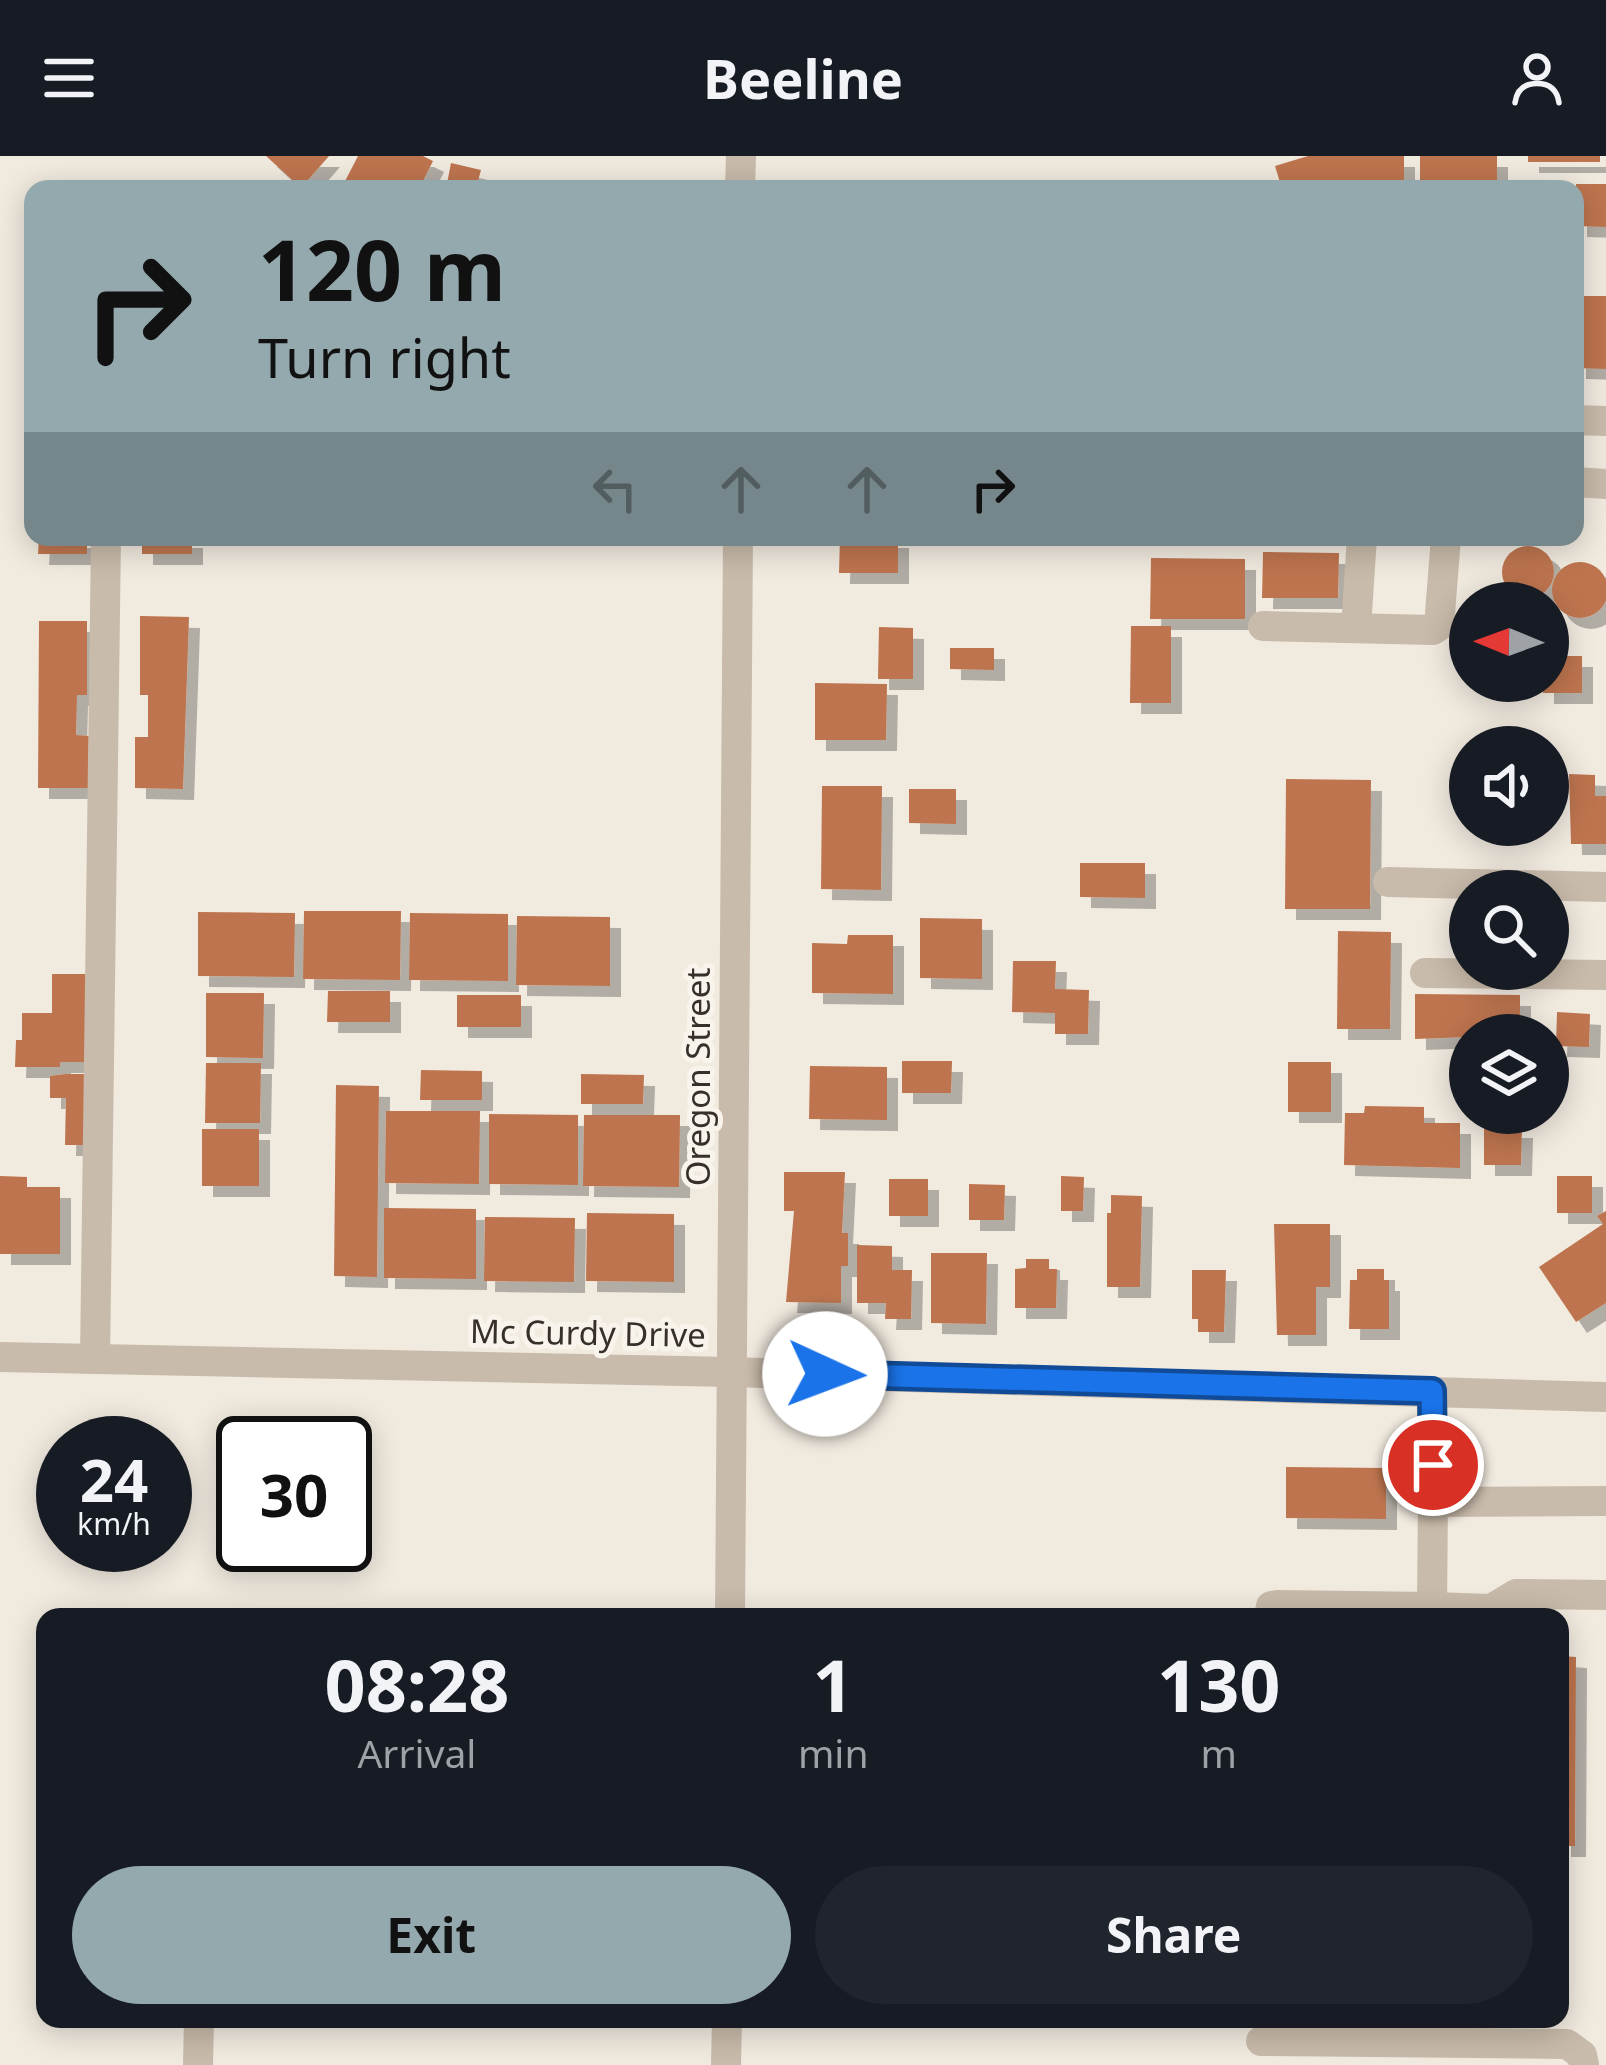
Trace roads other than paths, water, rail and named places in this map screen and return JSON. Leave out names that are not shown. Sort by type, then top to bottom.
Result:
[{"type":"street","points":[[95,1359],[106,546]]},
{"type":"street","name":"Oregon Street","points":[[730,1608],[738,546]]},
{"type":"street","points":[[1356,628],[1361,546]]},
{"type":"street","points":[[1263,626],[1433,630],[1439,626],[1445,546]]},
{"type":"street","points":[[1388,882],[1449,885]]},
{"type":"street","points":[[1569,887],[1606,887]]},
{"type":"street","points":[[1425,973],[1449,973]]},
{"type":"street","points":[[1569,974],[1606,975]]},
{"type":"street","name":"Mc Curdy Drive","points":[[0,1357],[1606,1396]]},
{"type":"street","points":[[1432,1391],[1432,1607]]},
{"type":"street","points":[[1433,1502],[1606,1501]]},
{"type":"street","points":[[1493,1608],[1516,1594],[1606,1595]]},
{"type":"street","points":[[1271,1608],[1276,1604],[1462,1608]]},
{"type":"street","points":[[198,2065],[199,2028]]},
{"type":"street","points":[[727,2028],[727,2065]]},
{"type":"street","points":[[1261,2041],[1567,2044],[1582,2055],[1585,2065]]}]
